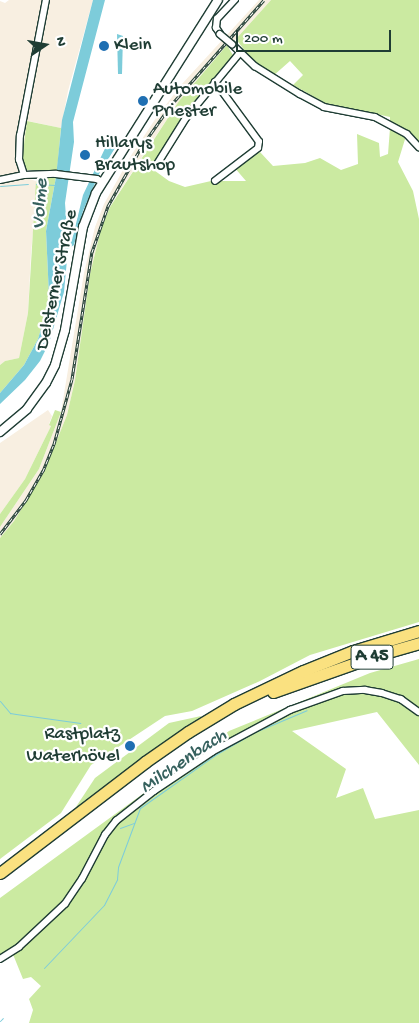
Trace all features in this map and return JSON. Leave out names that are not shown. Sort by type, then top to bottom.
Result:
[{"type":"highway","name":"A 45","points":[[0,873],[188,732],[242,700],[419,631]]},
{"type":"highway","name":"A 45","points":[[324,668],[419,643]]},
{"type":"highway","name":"A 45","points":[[0,878],[19,866],[190,736],[236,708],[305,675]]},
{"type":"street","points":[[24,175],[19,160],[20,142],[46,0]]},
{"type":"street","name":"Delsterner Straße","points":[[0,432],[27,409],[46,382],[55,365],[65,330],[83,227],[100,180],[218,0]]},
{"type":"street","points":[[235,0],[217,19],[216,28],[239,54],[284,85],[324,107],[375,118],[407,134],[419,147]]},
{"type":"street","points":[[156,166],[186,118],[239,54]]},
{"type":"street","points":[[215,82],[258,142],[258,148],[215,181]]},
{"type":"street","points":[[0,180],[24,175],[56,174],[100,180]]},
{"type":"street","points":[[0,959],[19,947],[65,904],[82,879],[105,835],[116,822],[154,791],[212,752],[290,710],[343,691],[365,690],[382,693],[401,699],[419,712]]},
{"type":"shaded area","points":[[9,0],[93,0],[68,91],[61,128],[28,121],[22,160],[29,179],[36,181],[37,192],[28,313],[19,358],[5,361],[0,365],[0,1],[5,3]]},
{"type":"shaded area","points":[[259,0],[271,0],[236,39],[226,45],[179,101],[110,206],[101,229],[90,274],[75,380],[67,415],[44,472],[14,521],[0,538],[0,527],[39,469],[61,412],[84,273],[95,227],[104,204],[132,154],[181,85]]},
{"type":"shaded area","points":[[48,410],[52,416],[49,424],[51,426],[25,479],[0,514],[0,443]]},
{"type":"green space","points":[[271,0],[419,0],[419,142],[408,131],[390,123],[390,117],[325,103],[293,85],[303,75],[290,61],[273,76],[254,63],[236,39]]},
{"type":"green space","points":[[227,45],[234,57],[187,112],[151,168],[169,181],[185,187],[211,181],[246,181],[234,167],[260,152],[273,166],[305,163],[320,158],[341,170],[358,164],[357,134],[379,143],[380,157],[388,154],[390,128],[406,136],[398,162],[413,191],[419,219],[419,622],[310,655],[260,681],[192,711],[165,716],[91,765],[61,813],[0,859],[0,538],[14,521],[44,472],[67,415],[75,380],[90,274],[101,229],[110,207],[179,101]]},
{"type":"green space","points":[[27,121],[61,128],[57,171],[27,170],[22,160]]},
{"type":"green space","points":[[56,177],[46,231],[49,296],[44,319],[38,339],[24,365],[0,393],[0,365],[5,361],[19,358],[28,313],[36,181],[38,179]]},
{"type":"green space","points":[[55,410],[61,412],[39,469],[0,527],[0,514],[25,479],[51,426],[49,425]]},
{"type":"green space","points":[[419,659],[419,765],[377,712],[292,731],[346,769],[336,798],[363,788],[375,819],[419,810],[419,1023],[29,1023],[33,1010],[29,999],[41,986],[31,977],[23,979],[12,952],[0,959],[0,898],[229,731],[370,673]]},
{"type":"green space","points":[[201,716],[70,816],[95,778],[169,723]]},
{"type":"water","points":[[93,0],[105,0],[73,122],[74,142],[65,203],[68,244],[72,240],[83,195],[108,142],[118,137],[120,140],[99,174],[83,211],[74,245],[68,249],[64,292],[49,343],[40,361],[25,380],[0,404],[0,393],[24,365],[38,339],[44,319],[49,296],[46,231],[56,177],[62,120]]},
{"type":"water","points":[[117,34],[123,36],[122,74],[118,74]]},
{"type":"waterway","name":"Volme","points":[[0,186],[28,184]]},
{"type":"waterway","name":"Volme","points":[[36,184],[55,185]]},
{"type":"waterway","points":[[0,701],[10,713],[80,723]]},
{"type":"waterway","name":"Milchenbach","points":[[44,968],[104,905],[117,879],[118,867],[140,808],[215,755],[255,732],[307,710]]},
{"type":"waterway","points":[[120,828],[134,823]]},
{"type":"waterway","name":"Milchenbach","points":[[0,1021],[3,1018]]},
{"type":"railway","points":[[0,534],[26,500],[43,471],[54,444],[72,379],[92,252],[108,206],[142,146],[171,105],[264,0]]},
{"type":"place","name":"Klein","points":[[104,46]]},
{"type":"place","name":"Automobile Priester","points":[[143,101]]},
{"type":"place","name":"Hillarys Brautshop","points":[[85,155]]},
{"type":"place","name":"Rastplatz Waterhövel","points":[[130,746]]}]
